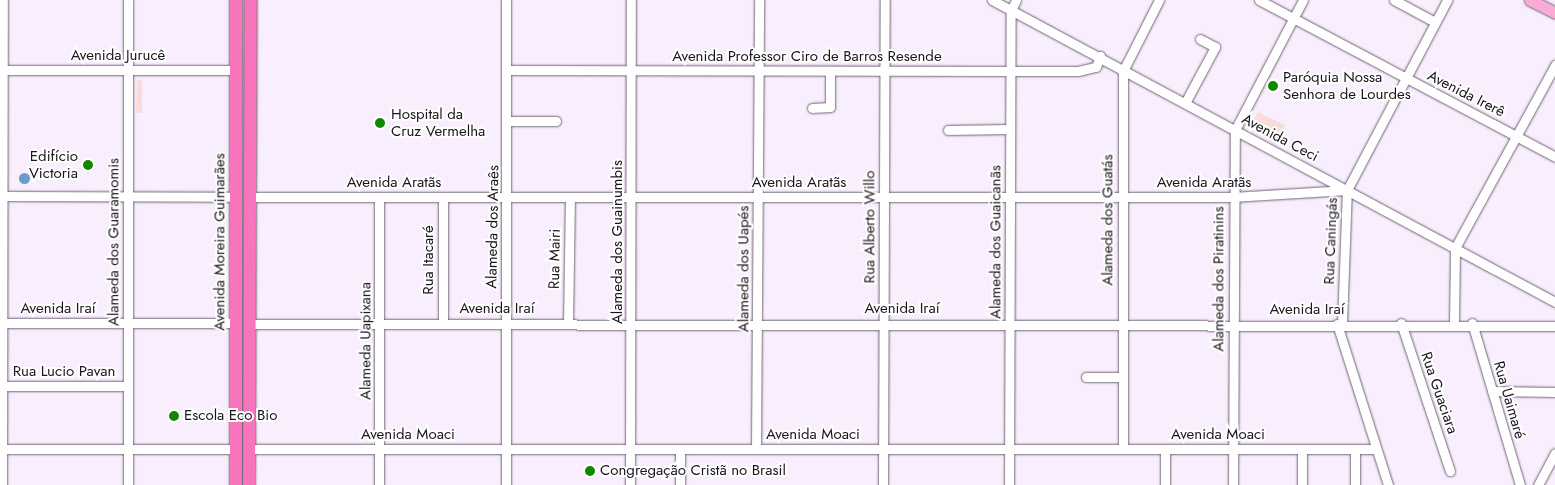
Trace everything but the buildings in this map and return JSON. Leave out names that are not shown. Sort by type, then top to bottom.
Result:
[{"type":"highway","name":"Avenida Moreira Guimarães","points":[[236,0],[236,323],[243,449],[249,485]]},
{"type":"highway","name":"Avenida Moreira Guimarães","points":[[236,485],[243,449],[250,324],[251,0]]},
{"type":"main road","points":[[1530,0],[1555,13]]},
{"type":"street","points":[[2,485],[1,196],[3,0]]},
{"type":"street","name":"Alameda dos Guaramomis","points":[[128,0],[128,485]]},
{"type":"street","name":"Alameda dos Araês","points":[[506,0],[508,197],[506,485]]},
{"type":"street","name":"Alameda dos Guainumbis","points":[[630,0],[633,196],[630,485]]},
{"type":"street","name":"Alameda dos Uapés","points":[[756,449],[760,0]]},
{"type":"street","name":"Rua Alberto Willo","points":[[884,485],[885,0]]},
{"type":"street","name":"Avenida Ceci","points":[[992,0],[1100,56],[1123,71],[1555,302]]},
{"type":"street","points":[[1010,10],[1016,0]]},
{"type":"street","name":"Alameda dos Guatás","points":[[1123,448],[1123,71],[1159,0]]},
{"type":"street","name":"Avenida Irerê","points":[[1259,0],[1555,157]]},
{"type":"street","name":"Alameda dos Piratinins","points":[[1233,485],[1234,324],[1232,197],[1236,130],[1303,0]]},
{"type":"street","points":[[1394,0],[1435,22]]},
{"type":"street","points":[[1347,190],[1404,78],[1447,0]]},
{"type":"street","name":"Alameda dos Guaicanãs","points":[[1009,485],[1010,10]]},
{"type":"street","points":[[1185,103],[1215,47],[1200,39]]},
{"type":"street","name":"Avenida Professor Ciro de Barros Resende","points":[[506,70],[1010,72],[1092,69],[1100,56]]},
{"type":"street","points":[[1454,323],[1455,248],[1555,65]]},
{"type":"street","name":"Avenida Jurucê","points":[[2,70],[236,70]]},
{"type":"street","points":[[812,108],[830,107],[830,71]]},
{"type":"street","points":[[507,121],[556,121]]},
{"type":"street","points":[[948,130],[1010,129]]},
{"type":"street","name":"Avenida Aratãs","points":[[250,197],[1232,197],[1347,190]]},
{"type":"street","name":"Rua Caningás","points":[[1347,190],[1340,324],[1388,485]]},
{"type":"street","points":[[1,196],[236,197]]},
{"type":"street","name":"Rua Itacaré","points":[[443,197],[443,322]]},
{"type":"street","name":"Rua Mairi","points":[[568,322],[570,197]]},
{"type":"street","name":"Alameda Uapixana","points":[[379,198],[379,485]]},
{"type":"street","name":"Avenida Iraí","points":[[250,324],[443,322],[1122,322],[1234,324],[1454,323],[1555,326]]},
{"type":"street","name":"Avenida Iraí","points":[[1,323],[236,323]]},
{"type":"street","name":"Rua Guaciara","points":[[1401,324],[1450,471]]},
{"type":"street","name":"Rua Uaimaré","points":[[1472,324],[1520,485]]},
{"type":"street","points":[[1086,377],[1122,376]]},
{"type":"street","name":"Rua Lucio Pavan","points":[[1,386],[128,386]]},
{"type":"street","points":[[1492,391],[1555,392]]},
{"type":"street","points":[[680,448],[680,485]]},
{"type":"street","name":"Avenida Moaci","points":[[1,449],[1376,449]]},
{"type":"street","points":[[1165,449],[1166,485]]},
{"type":"street","points":[[1302,449],[1302,485]]},
{"type":"street","points":[[1355,449],[1355,485]]},
{"type":"street","points":[[1538,485],[1555,453]]},
{"type":"shaded area","points":[[142,79],[142,113],[136,113],[137,81]]},
{"type":"shaded area","points":[[1258,112],[1285,125],[1277,141],[1250,127]]},
{"type":"water","points":[[24,172],[30,178],[24,184],[18,178]]},
{"type":"place","name":"Paróquia Nossa Senhora de Lourdes","points":[[1273,86]]},
{"type":"place","name":"Hospital da Cruz Vermelha","points":[[380,123]]},
{"type":"place","name":"Edifício Victoria","points":[[88,165]]},
{"type":"place","name":"Escola Eco Bio","points":[[174,416]]},
{"type":"place","name":"Congregação Cristã no Brasil","points":[[590,471]]}]
